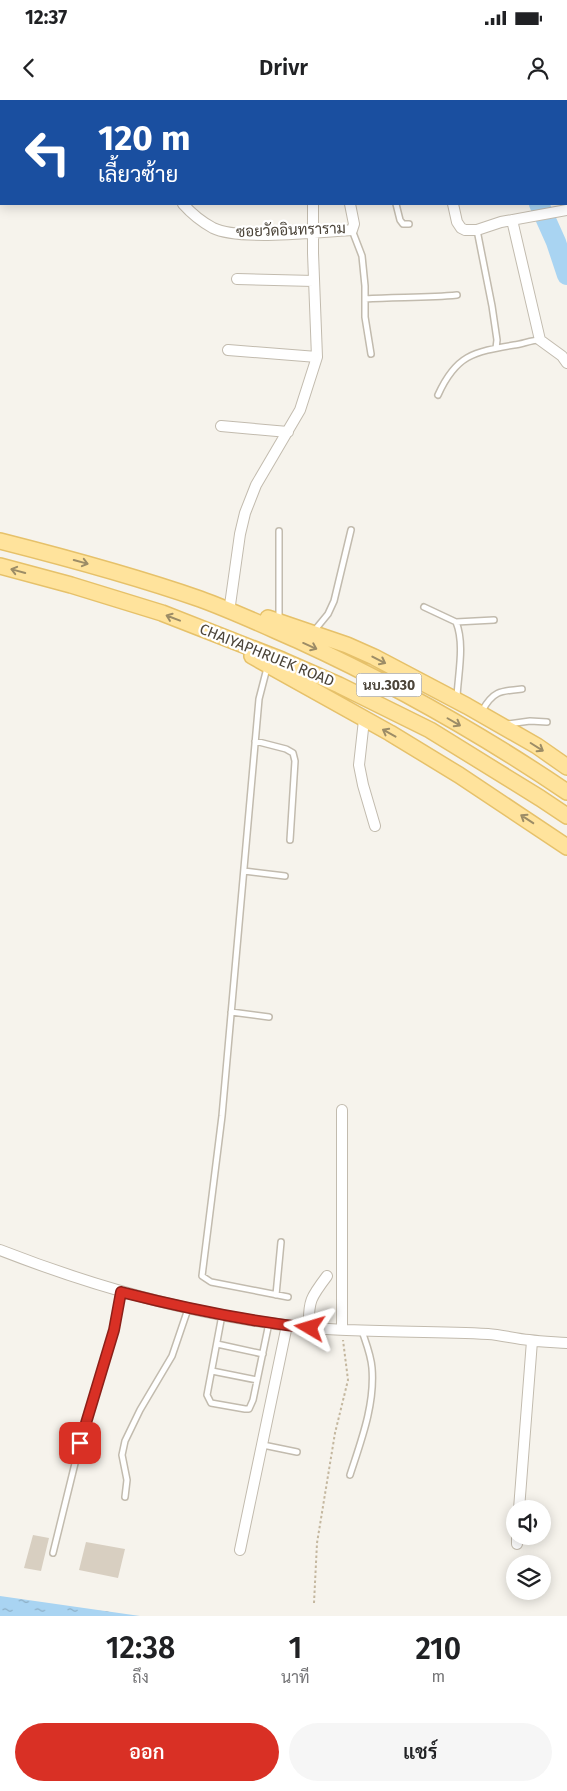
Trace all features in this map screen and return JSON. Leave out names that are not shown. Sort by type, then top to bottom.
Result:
[{"type":"main road","name":"CHAIYAPHRUEK ROAD","points":[[0,541],[100,567],[201,600],[274,630],[381,681],[480,736],[566,792]]},
{"type":"main road","name":"CHAIYAPHRUEK ROAD","points":[[0,566],[119,599],[282,660],[385,707],[430,730],[567,816]]},
{"type":"main road","name":"CHAIYAPHRUEK ROAD","points":[[201,600],[230,604],[374,657],[481,714],[536,746],[567,767]]},
{"type":"main road","points":[[219,635],[459,775],[567,846]]},
{"type":"street","name":"ซอยวัดอินทราราม","points":[[183,205],[214,228],[237,234],[312,233],[352,230],[354,224],[350,205]]},
{"type":"street","points":[[230,604],[240,534],[245,513],[256,484],[300,410],[317,357],[312,233],[313,205]]},
{"type":"street","points":[[453,205],[457,222],[465,230],[478,230],[512,220],[567,210]]},
{"type":"street","points":[[512,220],[540,340],[562,356],[567,363]]},
{"type":"street","points":[[237,279],[314,281]]},
{"type":"street","points":[[228,350],[317,357]]},
{"type":"street","points":[[221,426],[288,432]]},
{"type":"street","points":[[363,719],[359,765],[375,826]]},
{"type":"street","points":[[342,1110],[342,1330]]},
{"type":"street","points":[[0,1250],[70,1276],[121,1292],[188,1309],[269,1324],[342,1330],[490,1334],[532,1341],[567,1343]]},
{"type":"street","points":[[310,1328],[309,1304],[312,1296],[327,1276]]},
{"type":"street","points":[[240,1550],[288,1326]]},
{"type":"street","points":[[520,1500],[532,1341]]},
{"type":"lane","points":[[396,205],[400,220],[403,224],[409,224]]},
{"type":"lane","points":[[352,230],[362,256],[365,286],[365,317],[371,354]]},
{"type":"lane","points":[[478,230],[497,340],[496,348]]},
{"type":"lane","points":[[365,299],[411,296],[437,297],[457,294]]},
{"type":"lane","points":[[438,395],[448,375],[463,358],[496,348],[540,340]]},
{"type":"lane","points":[[312,633],[328,614],[334,601],[351,530]]},
{"type":"lane","points":[[278,531],[279,622]]},
{"type":"lane","points":[[424,606],[456,622],[494,620]]},
{"type":"lane","points":[[456,622],[459,630],[460,652],[456,700]]},
{"type":"lane","points":[[268,665],[264,672],[259,699],[222,1116],[202,1276],[210,1282],[288,1297]]},
{"type":"lane","points":[[481,714],[489,698],[503,692],[522,688]]},
{"type":"lane","points":[[501,726],[530,721],[547,722]]},
{"type":"lane","points":[[255,741],[286,749],[293,753],[295,761],[290,840]]},
{"type":"lane","points":[[244,871],[285,876]]},
{"type":"lane","points":[[231,1012],[270,1017]]},
{"type":"lane","points":[[276,1295],[280,1242]]},
{"type":"lane","points":[[52,1553],[80,1443],[114,1330],[121,1292]]},
{"type":"lane","points":[[126,1497],[127,1480],[122,1450],[136,1418],[172,1356],[188,1309]]},
{"type":"lane","points":[[222,1315],[207,1395],[211,1403],[249,1408],[253,1400],[269,1324]]},
{"type":"lane","points":[[350,1475],[368,1414],[372,1384],[370,1354],[362,1330]]},
{"type":"lane","points":[[217,1344],[263,1354]]},
{"type":"lane","points":[[212,1371],[257,1380]]},
{"type":"lane","points":[[263,1445],[297,1452]]},
{"type":"path","points":[[314,1603],[317,1543],[335,1433],[348,1380],[342,1330]]},
{"type":"water","points":[[0,1596],[140,1616],[0,1616]]},
{"type":"building","points":[[33,1535],[49,1538],[41,1571],[24,1568]]},
{"type":"building","points":[[86,1542],[125,1549],[118,1578],[79,1570]]},
{"type":"waterway","points":[[539,205],[556,242],[567,275]]},
{"type":"route","points":[[80,1443],[114,1330],[121,1292],[188,1309],[269,1324],[310,1328]]}]
